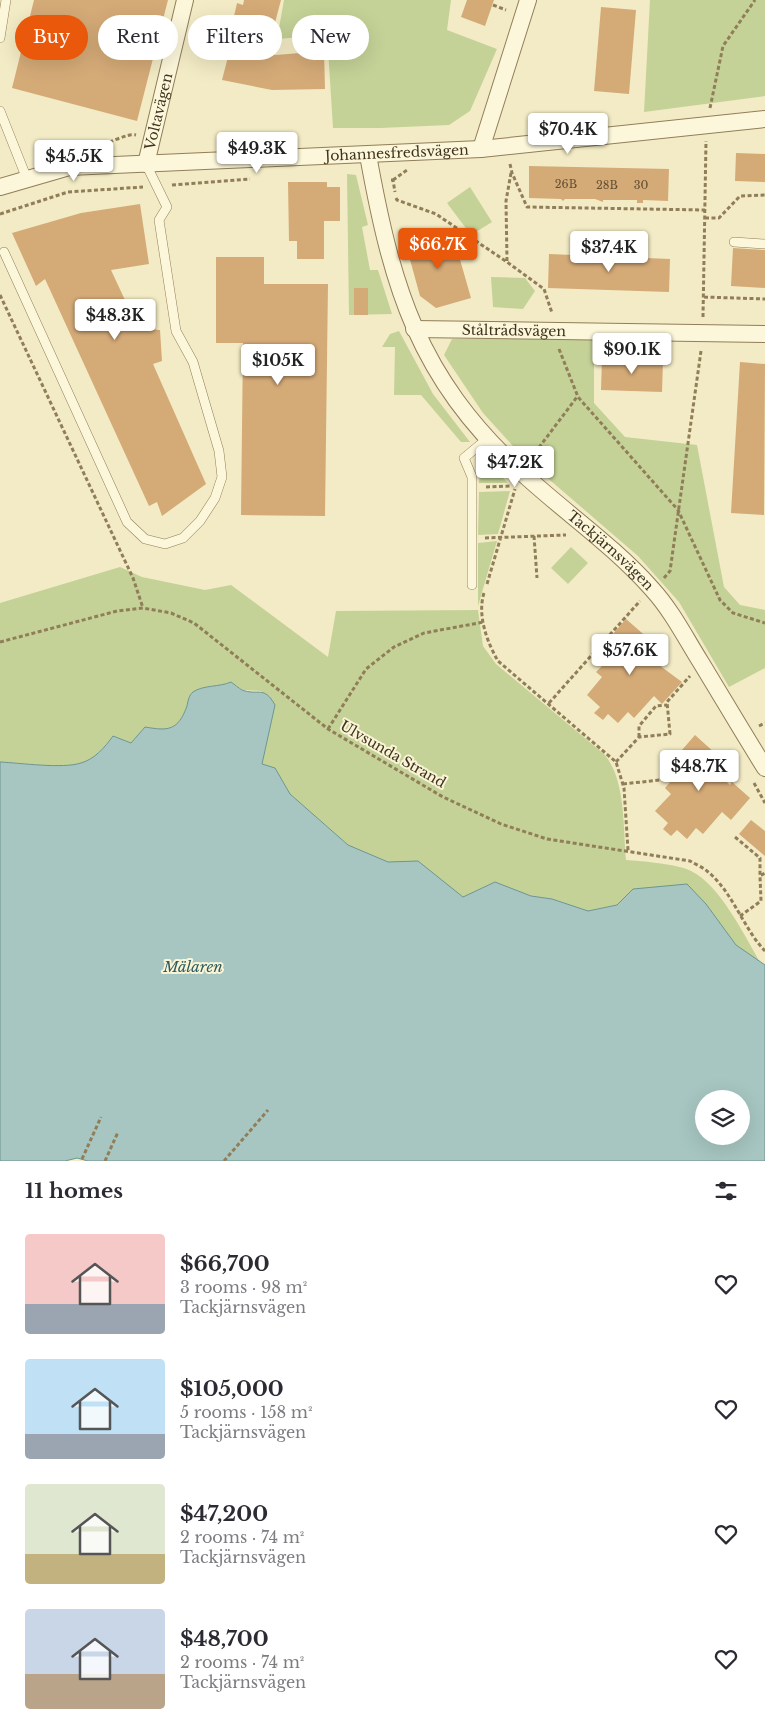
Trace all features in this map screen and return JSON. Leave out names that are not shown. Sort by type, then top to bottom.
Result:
[{"type":"street","name":"Voltavägen","points":[[146,164],[185,0]]},
{"type":"street","points":[[481,149],[528,0]]},
{"type":"street","name":"Johannesfredsvägen","points":[[0,187],[69,167],[481,149],[765,119]]},
{"type":"street","name":"Tackjärnsvägen","points":[[368,155],[386,249],[414,329],[443,383],[518,479],[630,564],[667,606],[765,768]]},
{"type":"street","name":"Ståltrådsvägen","points":[[414,329],[765,334]]},
{"type":"lane","points":[[0,38],[6,0]]},
{"type":"lane","points":[[0,111],[27,179]]},
{"type":"lane","points":[[4,252],[127,522],[144,539],[164,544],[182,538],[200,521],[215,498],[222,477],[219,451],[193,362],[176,331],[159,220],[167,207],[146,164]]},
{"type":"lane","points":[[734,242],[765,244]]},
{"type":"lane","points":[[472,585],[472,477],[464,458],[487,439]]},
{"type":"path","points":[[549,703],[670,571],[703,333],[705,155],[711,98],[722,46],[755,0]]},
{"type":"path","points":[[507,262],[506,201],[512,172],[527,207],[705,210]]},
{"type":"path","points":[[0,214],[68,192],[252,179]]},
{"type":"path","points":[[372,180],[393,180],[397,200],[436,214],[544,289],[551,309],[560,354],[578,397],[678,510],[720,600],[733,613],[765,623]]},
{"type":"path","points":[[705,218],[719,218],[740,196],[765,196]]},
{"type":"path","points":[[0,295],[133,578],[143,608]]},
{"type":"path","points":[[704,297],[765,299]]},
{"type":"path","points":[[578,397],[518,479],[483,598],[484,622],[488,644],[498,662],[549,703],[616,762],[623,784],[628,850]]},
{"type":"path","points":[[472,488],[518,479]]},
{"type":"path","points":[[472,539],[574,534]]},
{"type":"path","points":[[534,536],[537,578]]},
{"type":"path","name":"Ulvsunda Strand","points":[[0,642],[117,611],[143,608],[171,613],[194,624],[328,729],[443,797],[501,824],[547,839],[690,861],[707,871],[726,892],[755,940],[765,951]]},
{"type":"path","points":[[328,729],[366,668],[394,647],[424,633],[484,622]]},
{"type":"path","points":[[639,737],[639,726],[656,706],[667,705],[695,671]]},
{"type":"path","points":[[616,762],[639,737],[670,734],[667,705]]},
{"type":"path","points":[[623,784],[669,779]]},
{"type":"path","points":[[734,836],[760,858],[761,901],[740,916]]},
{"type":"path","points":[[760,876],[765,873]]},
{"type":"path","points":[[224,1161],[268,1110]]},
{"type":"path","points":[[82,1159],[101,1117]]},
{"type":"path","points":[[105,1161],[118,1132]]},
{"type":"green space","points":[[284,0],[451,0],[447,30],[497,49],[470,111],[449,125],[333,128],[329,60],[369,60],[369,15],[292,15],[292,38],[282,39],[281,15]]},
{"type":"green space","points":[[650,0],[765,0],[765,96],[644,112]]},
{"type":"green space","points":[[347,174],[356,175],[368,225],[362,227],[370,270],[378,270],[392,314],[349,315]]},
{"type":"green space","points":[[470,187],[492,222],[471,235],[447,203]]},
{"type":"green space","points":[[491,277],[525,278],[535,291],[523,309],[493,307]]},
{"type":"green space","points":[[399,331],[433,394],[470,442],[461,442],[421,395],[394,395],[395,347],[382,347],[390,334]]},
{"type":"green space","points":[[594,338],[594,403],[625,437],[697,445],[724,587],[740,605],[765,610],[765,668],[729,687],[679,602],[638,556],[522,456],[483,413],[444,355],[452,339]]},
{"type":"green space","points":[[481,455],[508,483],[479,483]]},
{"type":"green space","points":[[510,491],[498,534],[478,535],[479,492]]},
{"type":"green space","points":[[497,541],[478,606],[478,543]]},
{"type":"green space","points":[[571,547],[588,563],[568,584],[551,568]]},
{"type":"green space","points":[[120,567],[142,577],[205,590],[231,585],[328,657],[336,611],[478,610],[483,646],[496,664],[604,754],[611,764],[620,790],[624,819],[626,860],[677,866],[691,871],[702,878],[712,887],[739,925],[760,962],[736,945],[706,904],[633,889],[617,905],[588,911],[552,899],[531,896],[495,882],[463,897],[418,862],[388,862],[348,845],[290,794],[275,768],[262,764],[275,705],[261,691],[243,690],[231,682],[202,688],[193,692],[184,714],[176,725],[166,729],[145,727],[131,743],[113,736],[95,756],[81,764],[53,766],[0,762],[0,603]]},
{"type":"water","name":"Mälaren","points":[[231,682],[242,690],[260,692],[267,695],[275,705],[262,764],[275,768],[290,794],[348,845],[388,862],[418,861],[463,897],[495,882],[531,896],[552,899],[588,911],[617,905],[633,889],[687,884],[706,904],[736,945],[765,965],[765,1161],[88,1161],[77,1158],[65,1161],[0,1161],[0,762],[53,766],[81,763],[95,756],[113,736],[131,743],[145,727],[166,729],[176,725],[184,714],[190,696],[193,692],[202,688]]},
{"type":"building","points":[[34,0],[168,0],[164,15],[98,15],[98,60],[153,60],[137,121],[12,88],[19,60],[88,60],[88,15],[30,15]]},
{"type":"building","points":[[244,0],[281,0],[277,15],[234,15],[237,3],[243,5]]},
{"type":"building","points":[[467,0],[494,0],[485,26],[461,17]]},
{"type":"building","points":[[601,7],[636,10],[629,94],[594,91]]},
{"type":"building","points":[[282,54],[292,54],[292,60],[324,60],[325,89],[272,90],[222,80],[227,60],[282,60]]},
{"type":"building","points":[[736,153],[765,154],[765,182],[735,181]]},
{"type":"building","points":[[529,166],[669,169],[668,201],[643,200],[643,203],[637,203],[637,200],[603,200],[603,202],[595,199],[565,199],[563,201],[561,199],[529,198]]},
{"type":"building","points":[[288,182],[327,182],[327,187],[340,187],[340,221],[324,221],[324,259],[297,259],[297,241],[289,241]]},
{"type":"building","points":[[140,204],[149,264],[111,270],[138,328],[160,330],[162,361],[153,364],[206,484],[162,516],[157,502],[149,506],[45,279],[36,286],[12,233],[81,213]]},
{"type":"building","points":[[437,231],[455,242],[471,298],[436,308],[420,296],[406,245],[416,242],[414,238]]},
{"type":"building","points":[[733,248],[765,250],[765,288],[731,286]]},
{"type":"building","points":[[549,254],[670,259],[669,292],[548,288]]},
{"type":"building","points":[[216,257],[264,257],[264,284],[328,284],[325,516],[241,515],[243,343],[216,343]]},
{"type":"building","points":[[354,288],[368,288],[368,315],[354,315]]},
{"type":"building","points":[[602,358],[663,360],[662,392],[601,390]]},
{"type":"building","points":[[740,362],[765,364],[764,515],[731,513]]},
{"type":"building","points":[[626,619],[657,646],[648,657],[682,682],[662,704],[654,696],[634,718],[628,712],[618,723],[608,714],[603,720],[594,713],[600,707],[587,695],[602,677],[596,672],[603,665],[600,663],[616,646],[611,641],[616,636],[613,634]]},
{"type":"building","points":[[695,735],[726,763],[717,773],[730,785],[732,782],[750,798],[731,820],[722,812],[703,834],[696,828],[687,839],[677,830],[671,836],[663,829],[668,823],[655,811],[671,794],[665,788],[671,781],[669,779],[684,762],[679,758],[684,752],[682,750]]},
{"type":"building","points":[[751,820],[765,831],[765,856],[739,834]]}]
